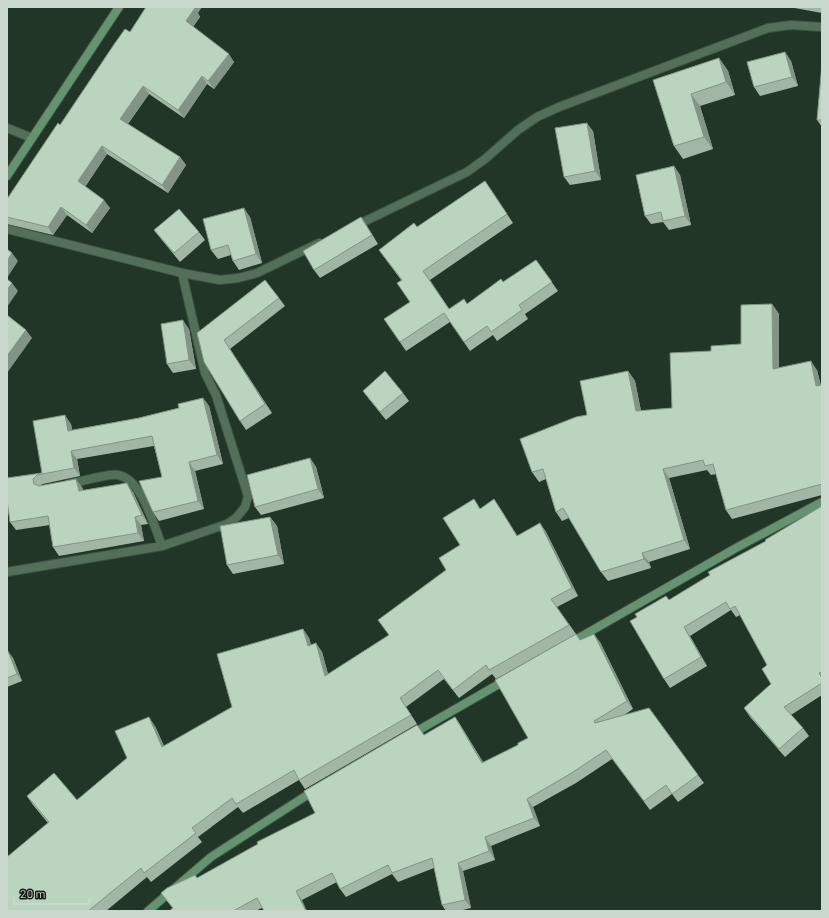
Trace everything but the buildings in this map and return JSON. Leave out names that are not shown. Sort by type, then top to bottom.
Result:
[{"type":"street","points":[[8,172],[119,7]]},
{"type":"street","points":[[348,229],[467,172],[486,159],[518,130],[537,117],[559,107],[768,28],[791,25],[822,27]]},
{"type":"street","points":[[7,128],[32,138]]},
{"type":"street","points":[[7,229],[182,273],[220,280],[238,278],[258,273],[327,239]]},
{"type":"street","points":[[7,572],[162,546],[227,524],[238,517],[245,507],[248,496],[216,395],[205,372],[182,273]]},
{"type":"street","points":[[59,486],[117,475],[128,478],[141,494],[162,546]]},
{"type":"street","points":[[563,646],[736,548],[822,502]]},
{"type":"street","points":[[405,737],[515,674]]},
{"type":"street","points":[[148,911],[211,857],[322,785]]}]
